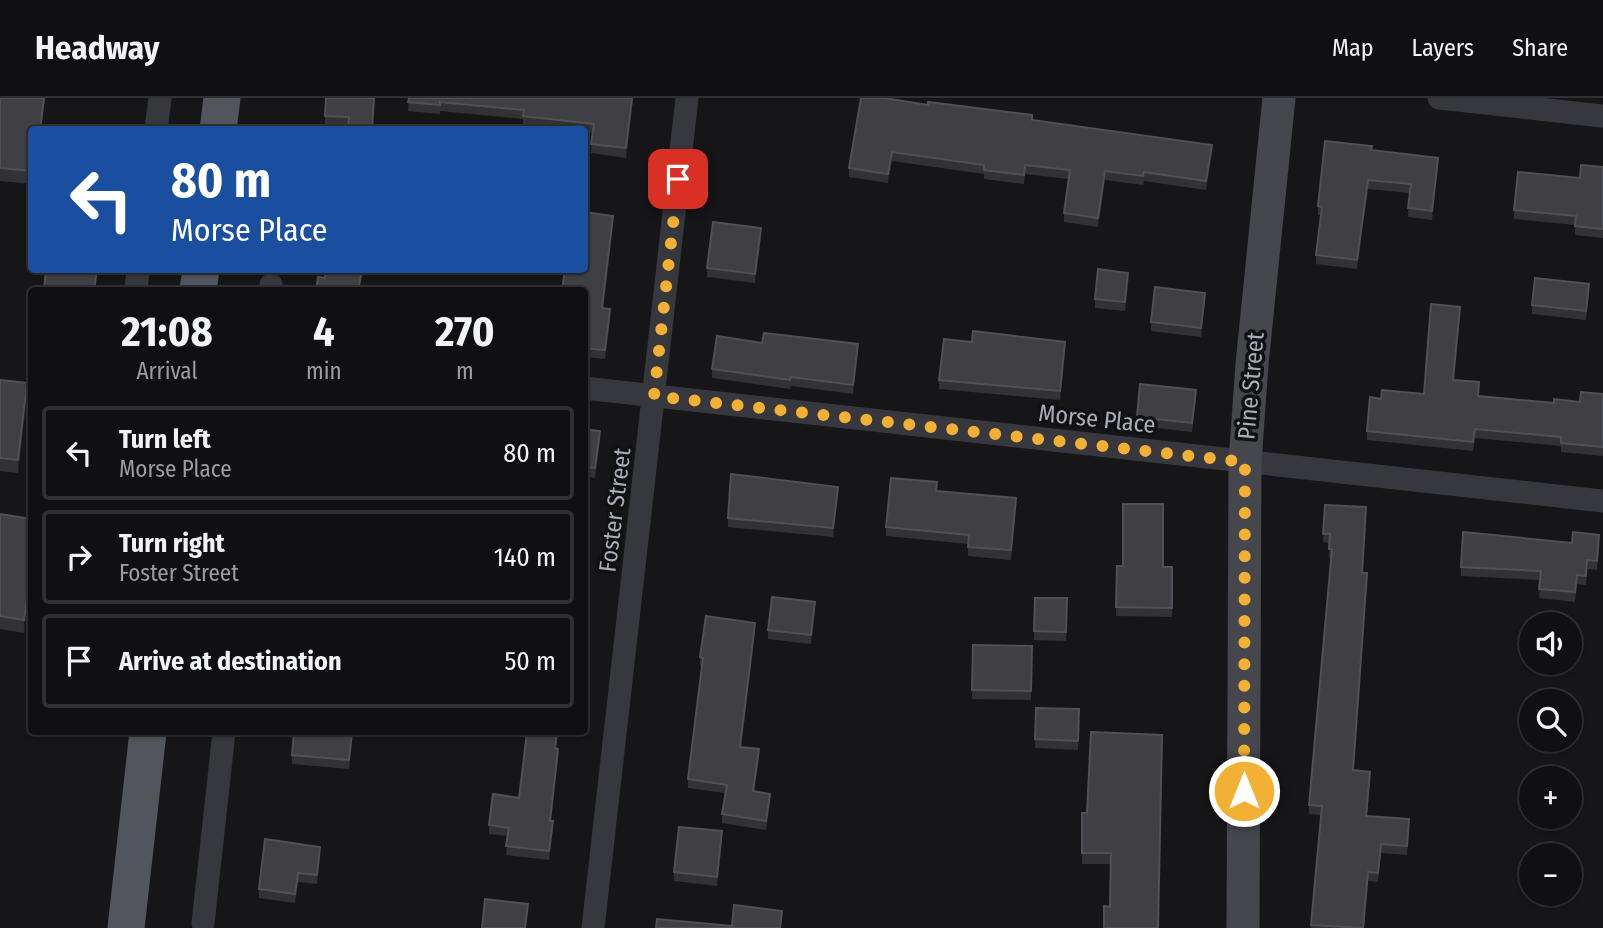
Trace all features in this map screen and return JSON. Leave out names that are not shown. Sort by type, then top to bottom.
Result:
[{"type":"main road","points":[[218,126],[222,98]]},
{"type":"main road","name":"Pine Street","points":[[1243,928],[1245,462],[1252,364],[1279,98]]},
{"type":"main road","points":[[126,928],[148,735]]},
{"type":"street","points":[[156,126],[160,98]]},
{"type":"street","name":"Foster Street","points":[[593,928],[687,98]]},
{"type":"street","points":[[1439,98],[1603,116]]},
{"type":"street","name":"Morse Place","points":[[588,388],[1603,501]]},
{"type":"street","points":[[203,923],[224,735]]},
{"type":"building","points":[[0,98],[44,98],[40,126],[28,126],[28,171],[0,168]]},
{"type":"building","points":[[326,98],[374,98],[372,126],[348,126],[349,117],[325,116]]},
{"type":"building","points":[[409,98],[632,98],[626,148],[591,144],[594,124],[523,116],[524,110],[440,102],[440,105],[408,102]]},
{"type":"building","points":[[861,98],[884,98],[928,105],[928,102],[1032,115],[1032,120],[1212,145],[1206,181],[1144,172],[1143,176],[1105,171],[1098,218],[1064,213],[1070,170],[1025,165],[1024,175],[984,170],[984,165],[892,152],[888,174],[849,168]]},
{"type":"building","points":[[1325,141],[1438,158],[1432,211],[1408,208],[1411,184],[1368,180],[1357,260],[1316,255],[1322,207],[1318,206]]},
{"type":"building","points":[[1581,165],[1603,167],[1603,229],[1575,226],[1576,216],[1514,210],[1518,172],[1580,178]]},
{"type":"building","points":[[588,213],[613,216],[602,308],[610,309],[605,350],[588,348],[588,287],[562,287],[565,273],[588,273]]},
{"type":"building","points":[[713,222],[761,228],[755,274],[707,268]]},
{"type":"building","points":[[1098,269],[1128,273],[1125,302],[1095,299]]},
{"type":"building","points":[[46,273],[97,273],[94,287],[44,287]]},
{"type":"building","points":[[326,273],[361,273],[359,286],[368,287],[316,287],[318,277],[325,278]]},
{"type":"building","points":[[1535,278],[1589,284],[1586,311],[1532,305]]},
{"type":"building","points":[[1155,287],[1205,293],[1201,328],[1151,322]]},
{"type":"building","points":[[1431,304],[1460,307],[1453,380],[1479,382],[1478,396],[1554,403],[1554,399],[1580,402],[1581,392],[1603,394],[1603,447],[1561,443],[1561,437],[1475,429],[1473,442],[1367,431],[1370,397],[1381,399],[1382,390],[1424,394]]},
{"type":"building","points":[[973,331],[1065,342],[1060,391],[939,380],[944,339],[972,342]]},
{"type":"building","points":[[764,333],[858,344],[853,385],[791,377],[790,380],[712,369],[717,336],[762,343]]},
{"type":"building","points":[[0,380],[27,383],[18,460],[0,458]]},
{"type":"building","points":[[1140,384],[1196,390],[1192,423],[1137,417]]},
{"type":"building","points":[[588,430],[600,431],[595,468],[588,467]]},
{"type":"building","points":[[731,474],[838,487],[833,528],[728,518]]},
{"type":"building","points":[[891,478],[937,482],[936,491],[1016,498],[1011,550],[968,547],[969,535],[886,527]]},
{"type":"building","points":[[1123,504],[1163,504],[1163,567],[1172,567],[1172,608],[1116,607],[1117,566],[1123,566]]},
{"type":"building","points":[[1325,505],[1366,507],[1362,573],[1367,573],[1353,770],[1370,772],[1366,816],[1409,819],[1407,846],[1381,844],[1378,873],[1368,872],[1363,928],[1311,925],[1322,806],[1309,805],[1332,549],[1329,549],[1330,534],[1323,534]]},
{"type":"building","points":[[0,514],[28,518],[28,590],[24,620],[0,616]]},
{"type":"building","points":[[1463,532],[1572,543],[1573,532],[1599,535],[1597,561],[1587,560],[1586,576],[1577,575],[1575,592],[1539,589],[1541,571],[1461,567]]},
{"type":"building","points":[[772,597],[815,602],[811,635],[768,630]]},
{"type":"building","points":[[1035,598],[1067,598],[1066,632],[1034,631]]},
{"type":"building","points":[[706,616],[755,623],[740,747],[759,749],[753,791],[770,794],[766,821],[722,814],[727,785],[688,779]]},
{"type":"building","points":[[973,645],[1032,646],[1031,691],[972,690]]},
{"type":"building","points":[[1036,708],[1079,709],[1078,741],[1035,739]]},
{"type":"building","points":[[1091,732],[1162,735],[1158,928],[1104,928],[1104,906],[1110,907],[1111,853],[1082,853],[1082,813],[1087,813]]},
{"type":"building","points":[[294,735],[352,735],[349,760],[292,755]]},
{"type":"building","points":[[527,735],[557,735],[555,748],[558,749],[549,851],[506,846],[509,828],[489,825],[493,794],[519,798]]},
{"type":"building","points":[[679,827],[722,831],[717,877],[674,872]]},
{"type":"building","points":[[265,839],[320,847],[317,875],[298,873],[295,894],[259,889]]},
{"type":"building","points":[[485,899],[528,904],[525,928],[482,928]]},
{"type":"building","points":[[734,905],[782,911],[780,928],[656,928],[657,919],[732,926]]},
{"type":"route","points":[[678,179],[654,396],[1245,462],[1244,791]]}]
